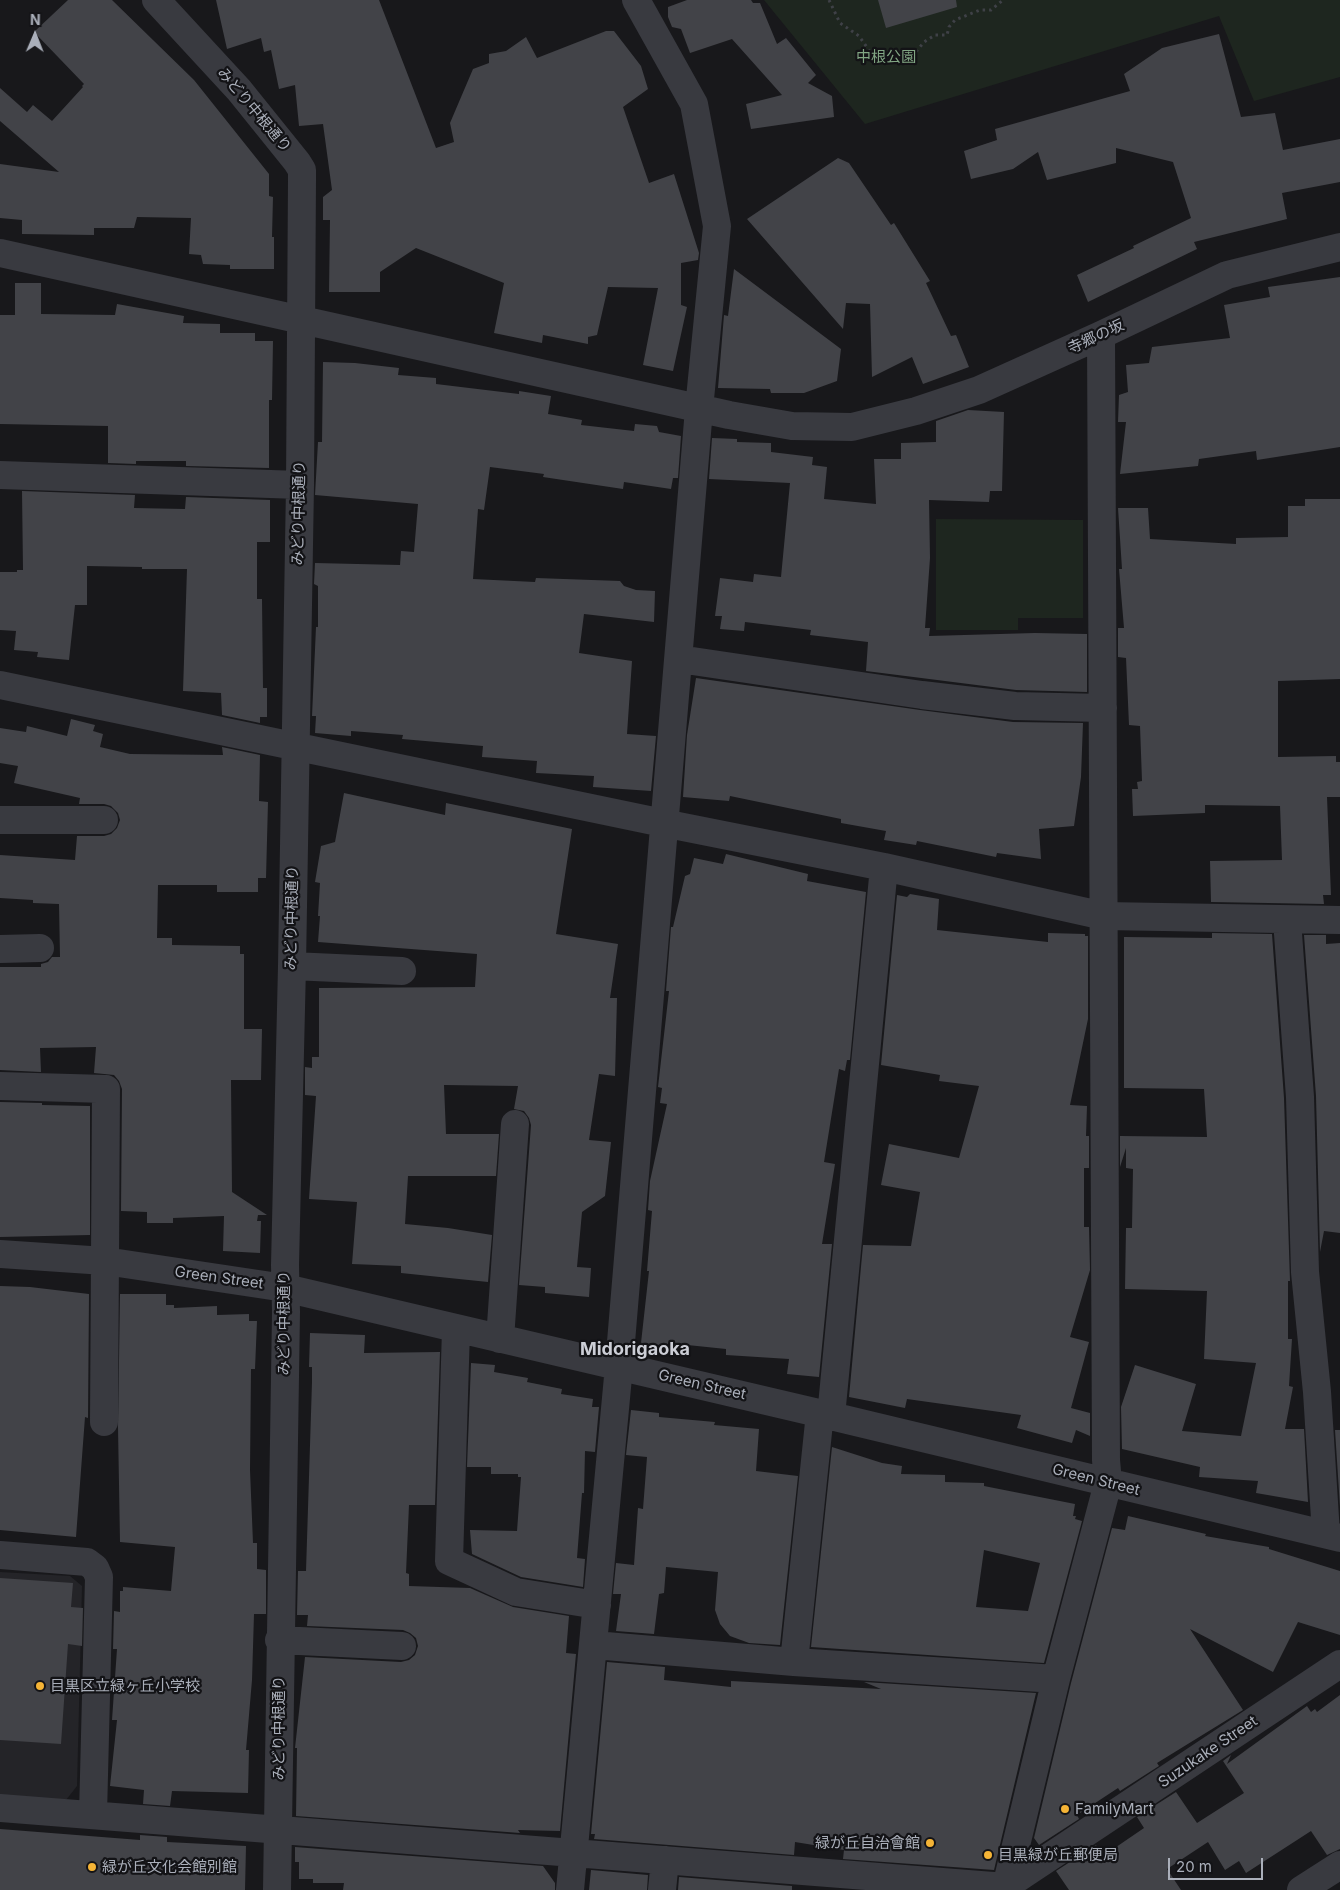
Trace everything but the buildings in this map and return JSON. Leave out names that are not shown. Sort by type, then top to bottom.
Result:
[{"type":"street","points":[[570,1890],[619,1366],[663,823],[717,226],[694,104],[636,0]]},
{"type":"street","name":"みどり中根通り","points":[[160,1],[239,90],[302,170],[300,485],[279,1640],[277,1890]]},
{"type":"street","name":"寺郷の坂","points":[[0,253],[699,409],[792,426],[852,427],[916,411],[978,390],[1101,335],[1227,275],[1340,247]]},
{"type":"street","points":[[0,1808],[573,1852],[1004,1889],[1056,1679],[1108,1483],[1106,1460],[1101,335]]},
{"type":"street","points":[[0,475],[300,485]]},
{"type":"street","points":[[679,658],[978,702],[1015,706],[1103,708]]},
{"type":"street","points":[[0,684],[884,868],[1104,916],[1340,920]]},
{"type":"street","points":[[0,820],[104,820]]},
{"type":"street","points":[[794,1662],[826,1415],[884,868]]},
{"type":"street","points":[[1287,920],[1300,1098],[1305,1272],[1333,1536]]},
{"type":"street","points":[[0,949],[40,948]]},
{"type":"street","points":[[292,966],[402,971]]},
{"type":"street","points":[[0,1086],[106,1089],[104,1422]]},
{"type":"street","points":[[500,1339],[515,1124]]},
{"type":"street","name":"Green Street","points":[[0,1254],[104,1262],[285,1288],[1333,1536]]},
{"type":"street","points":[[456,1328],[449,1561],[516,1592],[597,1605]]},
{"type":"street","points":[[0,1555],[87,1562],[95,1568],[99,1576],[93,1815]]},
{"type":"street","points":[[279,1640],[402,1646]]},
{"type":"street","points":[[594,1645],[794,1662],[1056,1679]]},
{"type":"street","name":"Suzukake Street","points":[[1004,1889],[1340,1664]]},
{"type":"street","points":[[662,1890],[665,1860]]},
{"type":"street","points":[[1301,1890],[1340,1865]]},
{"type":"path","points":[[829,0],[840,22],[859,36],[873,56],[915,53],[924,42],[935,35],[946,35],[949,27],[955,20],[980,10],[991,10],[1003,0]]},
{"type":"shaded area","name":"目黒区立緑ヶ丘小学校","points":[[0,1572],[70,1576],[82,1586],[77,1786],[66,1800],[0,1795]]},
{"type":"green space","name":"中根公園","points":[[764,0],[1340,0],[1340,77],[1254,101],[1219,16],[865,124]]},
{"type":"green space","points":[[936,519],[1083,520],[1083,618],[1018,618],[1018,630],[936,630]]},
{"type":"place","name":"目黒区立緑ヶ丘小学校","points":[[40,1686]]},
{"type":"place","name":"FamilyMart","points":[[1065,1809]]},
{"type":"place","name":"緑が丘自治會館","points":[[930,1843]]},
{"type":"place","name":"目黒緑が丘郵便局","points":[[988,1855]]},
{"type":"place","name":"緑が丘文化会館別館","points":[[92,1867]]},
{"type":"district","name":"Midorigaoka","points":[[635,1350]]}]
